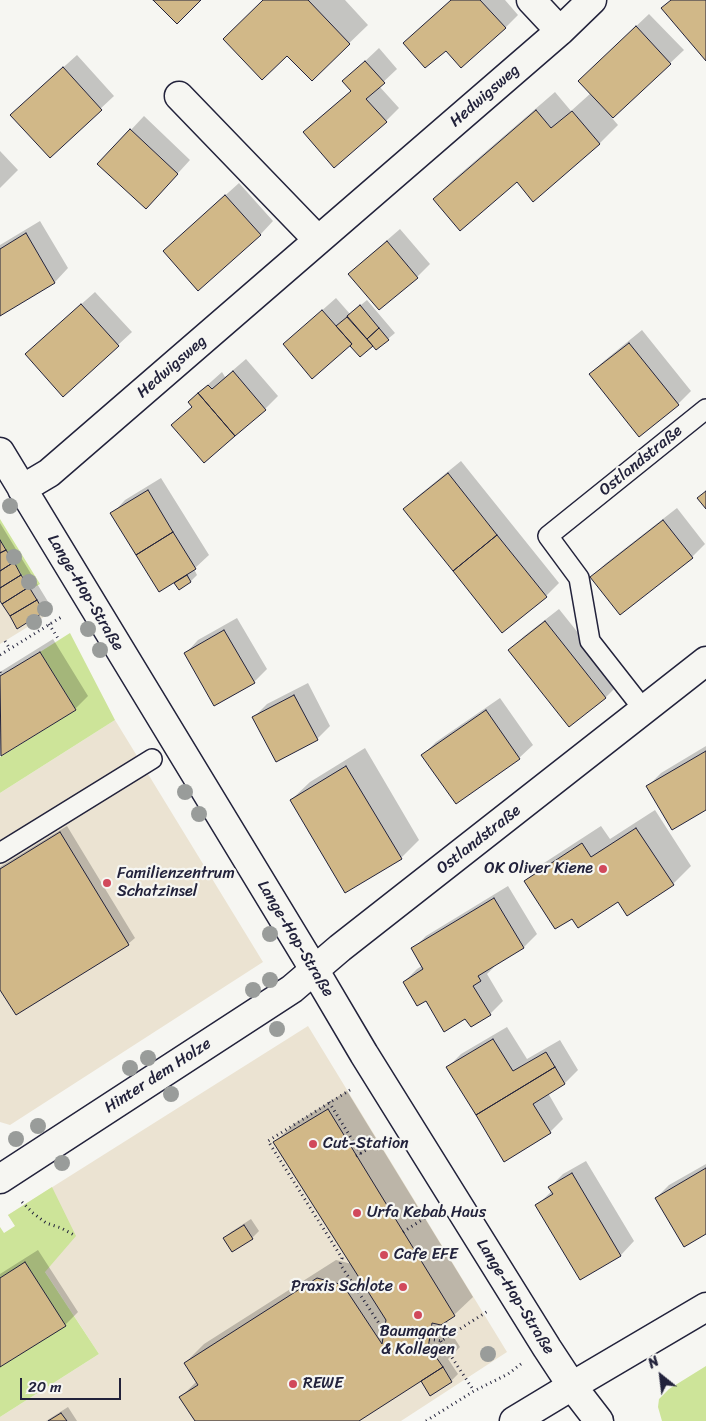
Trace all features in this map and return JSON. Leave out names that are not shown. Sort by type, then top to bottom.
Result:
[{"type":"street","points":[[531,0],[560,31]]},
{"type":"street","name":"Hedwigsweg","points":[[22,489],[49,473],[560,31],[592,0]]},
{"type":"street","points":[[179,96],[318,240]]},
{"type":"street","name":"Lange-Hop-Straße","points":[[0,452],[364,1054],[541,1339],[572,1386],[599,1421]]},
{"type":"street","name":"Ostlandstraße","points":[[315,971],[340,948],[706,661]]},
{"type":"street","name":"Hinter dem Holze","points":[[0,1179],[292,989],[315,971]]},
{"type":"street","points":[[514,1421],[706,1306]]},
{"type":"lane","name":"Ostlandstraße","points":[[644,710],[590,641],[579,578],[548,536],[706,409]]},
{"type":"lane","points":[[0,853],[152,759]]},
{"type":"path","points":[[0,655],[60,618]]},
{"type":"path","points":[[49,624],[59,640]]},
{"type":"path","points":[[5,641],[10,649]]},
{"type":"path","points":[[352,1088],[268,1141],[342,1258],[340,1264],[384,1331]]},
{"type":"path","points":[[329,1102],[361,1154]]},
{"type":"path","points":[[356,1156],[384,1139]]},
{"type":"path","points":[[20,1199],[24,1205],[46,1223],[62,1228],[76,1236]]},
{"type":"path","points":[[403,1232],[430,1215]]},
{"type":"path","points":[[429,1339],[441,1341],[489,1311]]},
{"type":"path","points":[[441,1341],[474,1391]]},
{"type":"path","points":[[426,1421],[474,1391],[508,1374],[522,1363]]},
{"type":"shaded area","points":[[0,540],[47,615],[0,644]]},
{"type":"shaded area","name":"Familienzentrum Schatzinsel","points":[[115,720],[263,962],[10,1125],[0,1122],[0,793]]},
{"type":"shaded area","points":[[308,1026],[507,1352],[401,1421],[0,1421],[0,1417],[99,1354],[8,1215]]},
{"type":"green space","points":[[0,519],[40,584],[31,589],[0,540]]},
{"type":"green space","points":[[70,633],[115,720],[0,793],[0,757],[76,710],[40,652]]},
{"type":"green space","points":[[52,1187],[76,1236],[45,1272],[99,1354],[0,1417],[0,1367],[65,1326],[25,1263],[0,1278],[0,1227],[4,1233],[15,1226],[8,1215]]},
{"type":"green space","points":[[706,1366],[706,1421],[662,1421],[658,1407],[659,1399],[669,1389]]},
{"type":"building","points":[[153,0],[201,0],[177,24]]},
{"type":"building","points":[[263,0],[308,0],[350,44],[312,81],[287,56],[262,80],[223,39]]},
{"type":"building","points":[[451,0],[480,0],[506,28],[461,68],[446,51],[425,68],[403,43]]},
{"type":"building","points":[[671,0],[706,0],[706,61],[661,8]]},
{"type":"building","points":[[636,26],[671,64],[613,118],[578,81]]},
{"type":"building","points":[[365,61],[385,83],[366,99],[387,122],[334,168],[303,132],[351,91],[342,81]]},
{"type":"building","points":[[63,67],[102,110],[50,158],[10,115]]},
{"type":"building","points":[[536,110],[551,128],[572,111],[600,144],[533,202],[517,182],[460,231],[433,199]]},
{"type":"building","points":[[130,129],[178,174],[146,209],[97,164]]},
{"type":"building","points":[[225,195],[261,235],[198,291],[163,251]]},
{"type":"building","points":[[26,233],[55,283],[0,316],[0,249]]},
{"type":"building","points":[[387,241],[418,278],[379,310],[348,274]]},
{"type":"building","points":[[81,304],[119,346],[63,397],[25,354]]},
{"type":"building","points":[[360,305],[379,328],[367,339],[347,316]]},
{"type":"building","points":[[322,310],[352,344],[312,379],[283,344]]},
{"type":"building","points":[[347,317],[373,346],[360,357],[350,346],[352,344],[336,326]]},
{"type":"building","points":[[379,328],[389,340],[376,350],[367,339]]},
{"type":"building","points":[[629,343],[679,405],[639,437],[589,374]]},
{"type":"building","points":[[233,371],[266,410],[235,436],[198,393],[208,385],[212,389]]},
{"type":"building","points":[[198,393],[235,436],[204,463],[171,425],[192,407],[188,402]]},
{"type":"building","points":[[448,473],[497,535],[453,571],[403,509]]},
{"type":"building","points":[[148,490],[173,532],[136,555],[110,513]]},
{"type":"building","points":[[706,491],[706,509],[697,498]]},
{"type":"building","points":[[663,520],[693,558],[620,615],[590,577]]},
{"type":"building","points":[[173,532],[196,569],[159,592],[136,555]]},
{"type":"building","points":[[497,535],[547,597],[502,633],[453,571]]},
{"type":"building","points":[[0,540],[6,550],[0,553]]},
{"type":"building","points":[[6,550],[14,562],[0,571],[0,553]]},
{"type":"building","points":[[14,562],[21,575],[0,588],[0,571]]},
{"type":"building","points":[[21,575],[29,587],[2,604],[0,601],[0,588]]},
{"type":"building","points":[[187,575],[191,582],[179,590],[174,583]]},
{"type":"building","points":[[29,587],[37,600],[10,616],[2,604]]},
{"type":"building","points":[[37,600],[44,612],[17,629],[10,616]]},
{"type":"building","points":[[545,621],[606,698],[569,727],[508,650]]},
{"type":"building","points":[[224,630],[255,683],[214,706],[184,653]]},
{"type":"building","points":[[40,652],[76,710],[1,756],[0,676]]},
{"type":"building","points":[[294,695],[318,740],[276,762],[252,717]]},
{"type":"building","points":[[486,710],[520,759],[456,804],[421,755]]},
{"type":"building","points":[[706,751],[706,810],[672,830],[646,786]]},
{"type":"building","points":[[346,766],[402,859],[345,893],[290,800]]},
{"type":"building","name":"OK Oliver Kiene","points":[[636,828],[674,885],[627,916],[618,902],[578,928],[572,919],[555,929],[524,881],[582,843],[591,857]]},
{"type":"building","name":"Familienzentrum Schatzinsel","points":[[60,832],[129,945],[16,1015],[0,990],[0,869]]},
{"type":"building","points":[[494,898],[524,948],[478,976],[481,981],[473,986],[491,1015],[471,1027],[465,1019],[444,1032],[426,1001],[417,1006],[403,982],[423,969],[411,948]]},
{"type":"building","points":[[493,1039],[513,1071],[546,1052],[555,1067],[476,1115],[446,1067]]},
{"type":"building","points":[[555,1067],[565,1084],[533,1104],[551,1133],[504,1162],[476,1115]]},
{"type":"building","points":[[328,1109],[455,1316],[441,1325],[432,1323],[427,1355],[436,1357],[443,1367],[359,1421],[195,1421],[179,1397],[198,1385],[184,1363],[317,1278],[343,1285],[382,1344],[386,1320],[273,1142]]},
{"type":"building","points":[[706,1168],[706,1234],[684,1247],[655,1198]]},
{"type":"building","points":[[572,1173],[621,1256],[580,1280],[535,1205],[553,1194],[548,1187]]},
{"type":"building","points":[[244,1225],[253,1239],[232,1252],[223,1238]]},
{"type":"building","points":[[25,1262],[66,1326],[0,1367],[0,1278]]},
{"type":"building","points":[[443,1367],[452,1382],[430,1396],[421,1381]]},
{"type":"building","points":[[61,1413],[67,1421],[48,1421]]},
{"type":"place","name":"OK Oliver Kiene","points":[[603,869]]},
{"type":"place","name":"Familienzentrum Schatzinsel","points":[[107,883]]},
{"type":"place","name":"Cut-Station","points":[[313,1144]]},
{"type":"place","name":"Urfa Kebab Haus","points":[[357,1213]]},
{"type":"place","name":"Cafe EFE","points":[[384,1255]]},
{"type":"place","name":"Praxis Schlote","points":[[403,1287]]},
{"type":"place","name":"Baumgarte & Kollegen","points":[[418,1315]]},
{"type":"place","name":"REWE","points":[[293,1384]]}]
